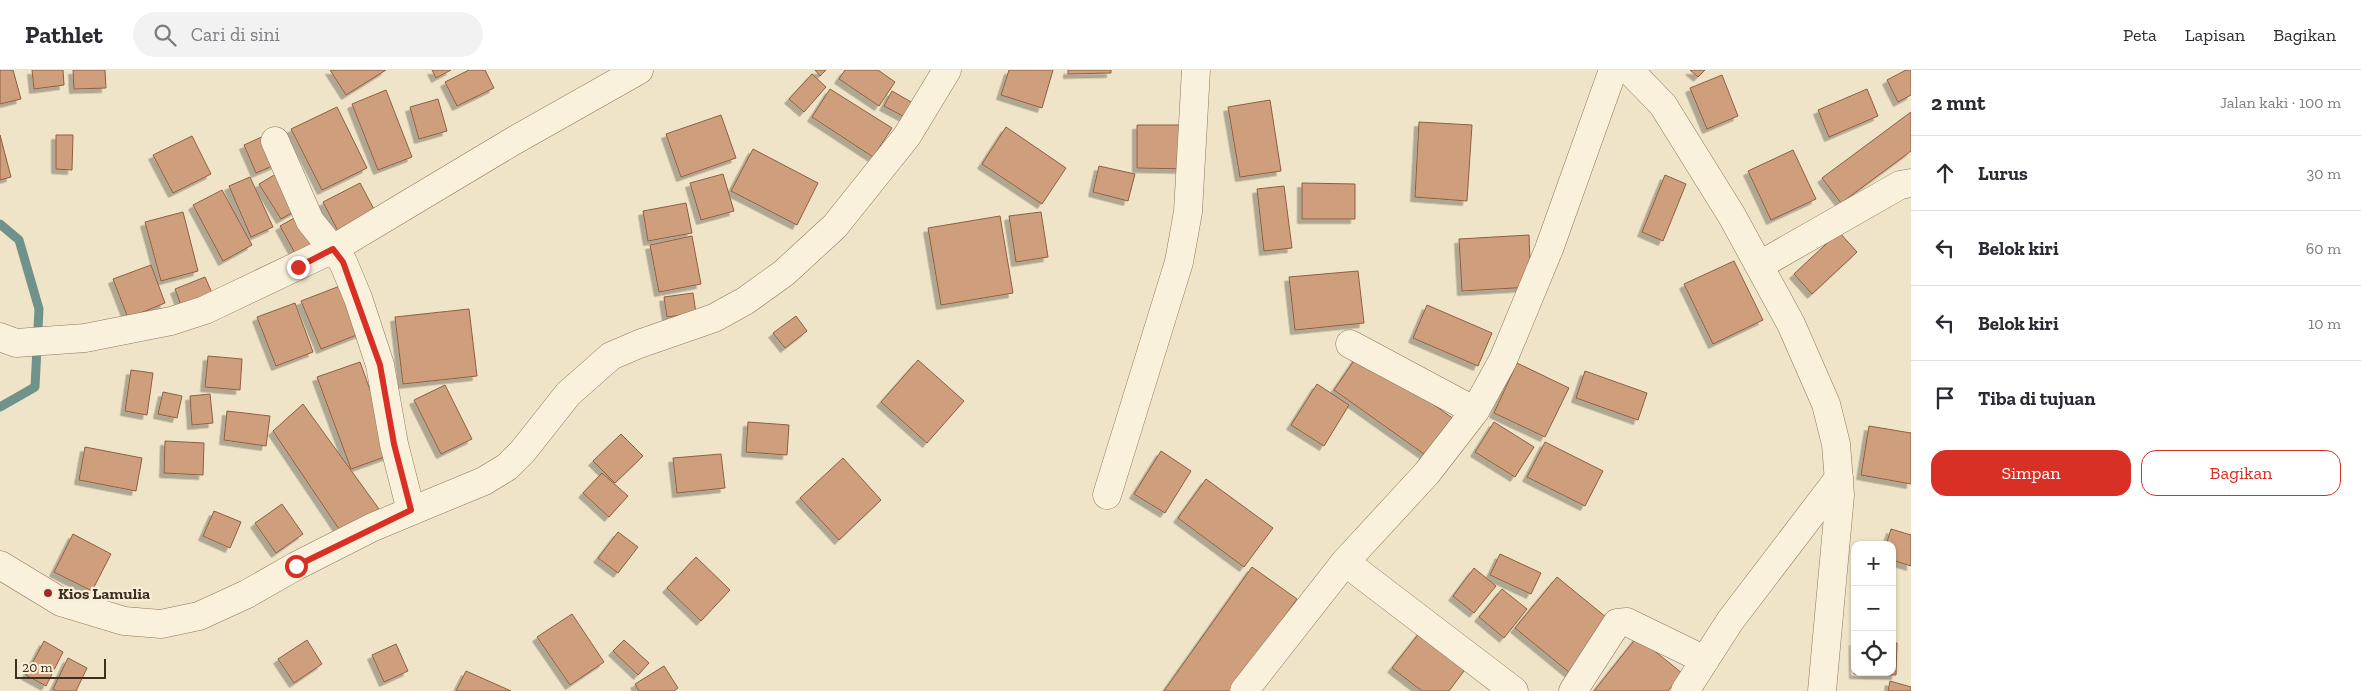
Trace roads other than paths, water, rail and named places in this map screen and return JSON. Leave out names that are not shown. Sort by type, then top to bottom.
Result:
[{"type":"street","points":[[8,340],[51,341],[85,338],[171,321],[205,310],[338,256],[515,140],[639,70]]},
{"type":"street","points":[[0,565],[61,602],[124,621],[161,624],[199,616],[247,594],[296,566],[373,527],[484,481],[507,467],[523,451],[568,394],[611,356],[639,344],[714,318],[745,301],[784,273],[836,226],[907,136],[947,70]]},
{"type":"street","points":[[1107,495],[1179,262],[1188,212],[1196,70]]},
{"type":"street","points":[[1244,691],[1345,562],[1427,473],[1475,411],[1503,360],[1549,249],[1613,70]]},
{"type":"street","points":[[1629,70],[1663,105],[1760,265],[1791,324],[1826,404],[1836,444],[1840,495],[1822,691]]},
{"type":"street","points":[[275,141],[310,221],[338,256],[380,365],[394,444],[411,510]]},
{"type":"street","points":[[1760,265],[1900,185],[1911,184]]},
{"type":"street","points":[[1350,344],[1475,411]]},
{"type":"street","points":[[1685,691],[1730,621],[1839,478]]},
{"type":"street","points":[[1345,562],[1514,691]]},
{"type":"street","points":[[1573,691],[1617,623],[1627,622],[1705,660]]},
{"type":"waterway","points":[[0,224],[19,240],[39,309],[35,387],[0,407]]},
{"type":"place","name":"Kios Lamulia","points":[[48,593]]}]
